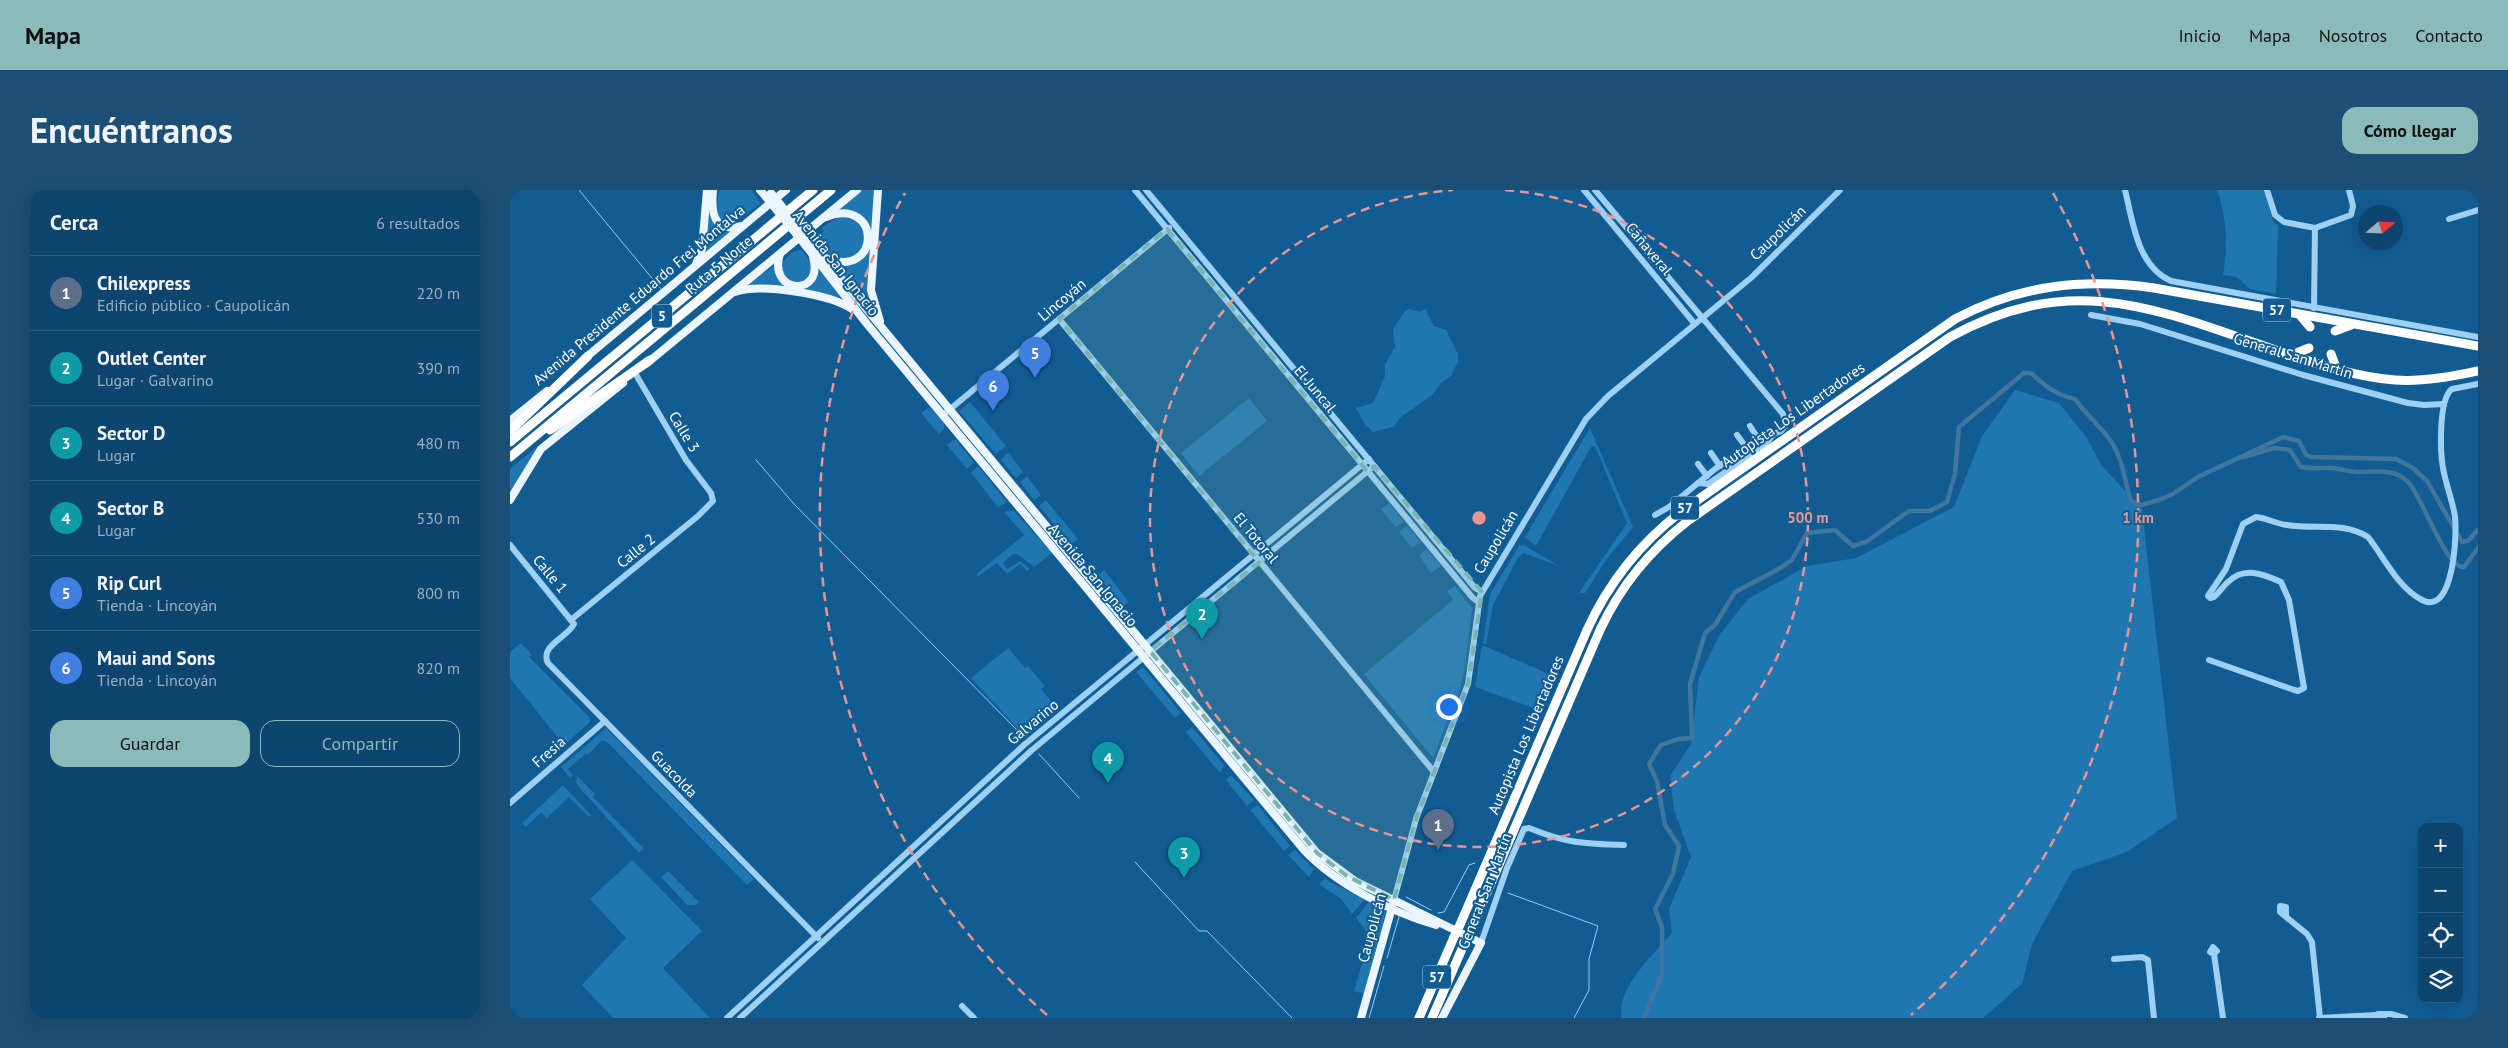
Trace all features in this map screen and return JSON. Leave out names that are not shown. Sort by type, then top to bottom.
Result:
[{"type":"highway","name":"Ruta 5 Norte","points":[[510,442],[813,190]]},
{"type":"highway","name":"Ruta 5 Norte","points":[[510,457],[831,190]]},
{"type":"highway","name":"Autopista Los Libertadores","points":[[1419,1018],[1596,610],[1612,583],[1634,554],[1682,510],[1929,335],[1975,309],[2008,296],[2049,286],[2102,283],[2154,288],[2478,346]]},
{"type":"highway","name":"Autopista Los Libertadores","points":[[1432,1018],[1600,630],[1631,576],[1651,553],[1684,524],[1944,340],[1983,321],[2029,306],[2067,301],[2107,301],[2147,308],[2337,370],[2402,380],[2439,378],[2478,371]]},
{"type":"highway","points":[[2300,315],[2310,327]]},
{"type":"highway","points":[[2335,331],[2353,324]]},
{"type":"highway","points":[[2292,356],[2309,348]]},
{"type":"highway","points":[[2330,354],[2337,370]]},
{"type":"highway","points":[[510,431],[588,356]]},
{"type":"highway","points":[[518,450],[578,412],[628,374],[650,360]]},
{"type":"main road","points":[[694,268],[702,249],[707,190]]},
{"type":"main road","points":[[713,190],[712,210],[717,221],[727,227],[744,225]]},
{"type":"main road","name":"Avenida San Ignacio","points":[[760,190],[768,193],[808,244],[825,258],[882,328],[946,412]]},
{"type":"main road","name":"Avenida Presidente Eduardo Frei Montalva","points":[[510,422],[786,190]]},
{"type":"main road","points":[[510,500],[541,449],[636,373],[856,190]]},
{"type":"main road","points":[[878,190],[871,290],[874,306],[882,328]]},
{"type":"main road","points":[[820,220],[842,213],[852,214],[863,222],[868,235],[866,249],[854,261],[841,263],[825,258]]},
{"type":"main road","name":"Avenida San Ignacio","points":[[808,244],[812,253],[867,324],[946,412],[1148,648],[1174,688],[1270,810],[1310,857],[1331,875],[1481,943]]},
{"type":"main road","points":[[780,253],[778,265],[780,275],[787,283],[798,286],[806,284],[814,276],[816,267],[812,253]]},
{"type":"main road","points":[[732,294],[753,288],[824,296],[838,300],[858,313]]},
{"type":"main road","points":[[867,324],[868,320],[874,318]]},
{"type":"main road","name":"Avenida San Ignacio","points":[[967,437],[1141,654],[1174,688],[1328,863],[1376,895]]},
{"type":"main road","points":[[1075,574],[1082,569]]},
{"type":"main road","points":[[1270,810],[1276,809],[1277,805]]},
{"type":"main road","points":[[1287,830],[1294,825]]},
{"type":"main road","name":"Caupolicán","points":[[1361,1018],[1393,904]]},
{"type":"main road","name":"General San Martín","points":[[1442,1018],[1481,943]]},
{"type":"street","name":"El Juncal","points":[[1135,190],[1478,602]]},
{"type":"street","name":"El Juncal","points":[[1146,190],[1475,588],[1482,592]]},
{"type":"street","name":"Cañaveral","points":[[1584,190],[1694,323]]},
{"type":"street","name":"Cañaveral","points":[[1595,190],[1783,414],[1784,426],[1781,431],[1772,436]]},
{"type":"street","name":"Caupolicán","points":[[1393,904],[1414,825],[1468,684],[1478,602],[1482,592],[1591,411],[1694,323],[1759,271],[1840,190]]},
{"type":"street","points":[[2125,190],[2141,248],[2148,262],[2162,276],[2180,284],[2478,337]]},
{"type":"street","points":[[2267,190],[2275,215],[2279,220],[2315,228],[2351,215],[2353,206],[2349,190]]},
{"type":"street","points":[[2449,219],[2478,210]]},
{"type":"street","name":"Lincoyán","points":[[946,412],[1174,224]]},
{"type":"street","points":[[2314,308],[2315,228]]},
{"type":"street","name":"General San Martín","points":[[2091,316],[2140,324],[2303,375],[2389,398],[2424,405],[2444,404]]},
{"type":"street","name":"El Totoral","points":[[1059,319],[1434,772]]},
{"type":"street","name":"Calle 3","points":[[636,373],[686,460],[713,495],[713,501]]},
{"type":"street","points":[[2208,660],[2294,690],[2298,691],[2304,688],[2289,600],[2281,582],[2261,574],[2247,572],[2234,577],[2214,597],[2210,598],[2208,596],[2223,575],[2233,554],[2238,533],[2243,524],[2250,519],[2263,518],[2285,525],[2320,526],[2362,533],[2368,537],[2409,589],[2423,601],[2434,601],[2438,598],[2447,586],[2454,562],[2456,526],[2442,457],[2445,397],[2450,390],[2478,384]]},
{"type":"street","points":[[1750,426],[1759,440]]},
{"type":"street","points":[[1737,435],[1746,447]]},
{"type":"street","points":[[1654,515],[1669,508],[1698,483],[1746,447],[1772,436]]},
{"type":"street","points":[[1698,483],[1708,484],[1765,444],[1772,436]]},
{"type":"street","points":[[1711,453],[1720,466]]},
{"type":"street","name":"Galvarino","points":[[740,1018],[1038,745],[1254,555],[1369,459]]},
{"type":"street","points":[[1698,464],[1707,476]]},
{"type":"street","name":"Galvarino","points":[[1148,648],[1259,562],[1374,466]]},
{"type":"street","name":"Calle 2","points":[[572,619],[703,512],[713,501]]},
{"type":"street","name":"Calle 1","points":[[510,545],[572,619]]},
{"type":"street","name":"Guacolda","points":[[572,619],[573,627],[548,649],[546,659],[822,943]]},
{"type":"street","name":"Galvarino","points":[[727,1018],[1032,738],[1141,654]]},
{"type":"street","name":"Fresia","points":[[510,803],[605,721]]},
{"type":"street","points":[[1032,738],[1038,745]]},
{"type":"street","name":"General San Martín","points":[[1481,943],[1494,913],[1507,868],[1526,828],[1561,841],[1581,844],[1624,845]]},
{"type":"street","points":[[920,840],[925,848]]},
{"type":"street","points":[[2286,915],[2307,934],[2312,942],[2320,1018],[2391,1014],[2405,1018]]},
{"type":"street","points":[[2214,954],[2223,1018]]},
{"type":"street","points":[[2114,960],[2142,957],[2148,960],[2154,1018]]},
{"type":"street","points":[[962,1006],[974,1018]]},
{"type":"street","points":[[2377,1015],[2384,1018]]},
{"type":"highlighted area","points":[[1167,229],[1368,472],[1374,466],[1482,592],[1468,684],[1416,819],[1394,900],[1347,876],[1317,853],[1150,651],[1259,562],[1059,319]]},
{"type":"shaded area","points":[[719,190],[751,190],[761,203],[735,221],[722,222],[719,217]]},
{"type":"shaded area","points":[[862,190],[876,190],[872,309],[835,265],[849,265],[860,260],[867,251],[871,241],[870,231],[865,221],[855,214],[840,210]]},
{"type":"shaded area","points":[[2217,190],[2264,190],[2273,221],[2278,226],[2276,294],[2250,289],[2237,277],[2223,275],[2226,232]]},
{"type":"shaded area","points":[[709,204],[710,214],[717,226],[730,231],[702,257]]},
{"type":"shaded area","points":[[842,215],[861,223],[866,243],[851,260],[830,257],[815,237],[824,231],[821,228]]},
{"type":"shaded area","points":[[801,249],[811,263],[811,275],[802,283],[788,281],[782,272],[782,263],[791,253]]},
{"type":"shaded area","points":[[776,264],[777,272],[785,286],[792,288],[812,283],[819,270],[842,298],[814,293],[745,286]]},
{"type":"shaded area","points":[[1410,309],[1420,312],[1425,309],[1434,326],[1446,330],[1458,354],[1458,363],[1452,375],[1441,383],[1432,395],[1401,417],[1393,427],[1373,432],[1364,423],[1356,408],[1373,403],[1385,376],[1385,364],[1395,347],[1393,329],[1405,311]]},
{"type":"shaded area","points":[[2015,390],[2059,403],[2087,438],[2101,465],[2142,509],[2177,818],[2127,852],[2072,871],[2032,944],[2022,984],[1983,1018],[1622,1018],[1621,1007],[1624,995],[1630,984],[1646,961],[1672,933],[1669,909],[1691,857],[1674,810],[1670,776],[1691,744],[1699,677],[1720,634],[1748,599],[1807,566],[1856,558],[1954,507],[1982,436]]},
{"type":"shaded area","points":[[1249,398],[1267,421],[1199,476],[1181,453]]},
{"type":"shaded area","points":[[970,402],[1006,446],[996,454],[959,411]]},
{"type":"shaded area","points":[[930,407],[944,423],[944,429],[939,434],[921,413]]},
{"type":"shaded area","points":[[1590,428],[1633,527],[1606,560],[1585,593],[1579,593],[1627,523],[1595,446],[1591,447],[1536,546],[1525,537]]},
{"type":"shaded area","points":[[955,439],[974,462],[967,469],[947,445]]},
{"type":"shaded area","points":[[538,446],[540,447],[510,494],[510,469]]},
{"type":"shaded area","points":[[1008,452],[1023,472],[1016,478],[1001,460]]},
{"type":"shaded area","points":[[978,466],[1007,502],[998,507],[971,473]]},
{"type":"shaded area","points":[[1027,476],[1041,495],[1034,500],[1020,482]]},
{"type":"shaded area","points":[[1046,500],[1078,539],[1071,545],[1039,506]]},
{"type":"shaded area","points":[[1389,503],[1404,522],[1396,527],[1381,509]]},
{"type":"shaded area","points":[[1013,510],[1052,553],[1034,567],[1017,554],[1013,554],[1003,563],[1007,569],[1020,561],[1030,569],[1027,571],[1020,564],[1007,574],[997,563],[978,576],[976,574],[1024,535],[1004,512]]},
{"type":"shaded area","points":[[1407,526],[1421,542],[1412,548],[1399,532]]},
{"type":"shaded area","points":[[1524,545],[1559,566],[1523,553],[1518,558],[1493,605],[1486,645],[1483,643],[1490,594],[1519,546]]},
{"type":"shaded area","points":[[1427,549],[1441,566],[1431,573],[1419,555]]},
{"type":"shaded area","points":[[1104,570],[1129,602],[1123,607],[1098,575]]},
{"type":"shaded area","points":[[1455,586],[1472,608],[1465,669],[1460,688],[1433,758],[1364,674],[1453,600],[1447,591]]},
{"type":"shaded area","points":[[521,643],[532,655],[529,657],[590,718],[590,722],[564,745],[510,678],[510,652]]},
{"type":"shaded area","points":[[1482,645],[1549,674],[1534,708],[1475,687]]},
{"type":"shaded area","points":[[1008,648],[1025,668],[1028,666],[1045,686],[1041,689],[1058,710],[1026,737],[971,678]]},
{"type":"shaded area","points":[[1143,667],[1181,713],[1175,718],[1136,672]]},
{"type":"shaded area","points":[[1192,727],[1224,765],[1220,773],[1186,732]]},
{"type":"shaded area","points":[[606,728],[754,879],[747,885],[607,742],[602,740],[588,755],[586,753],[568,769],[573,775],[570,778],[561,767]]},
{"type":"shaded area","points":[[1231,775],[1254,800],[1247,806],[1226,780]]},
{"type":"shaded area","points":[[577,776],[595,794],[593,797],[643,848],[639,853],[578,786],[576,782]]},
{"type":"shaded area","points":[[563,785],[591,815],[589,817],[569,797],[547,818],[541,812],[526,827],[522,823]]},
{"type":"shaded area","points":[[1258,805],[1290,846],[1284,851],[1250,810]]},
{"type":"shaded area","points":[[1295,850],[1314,869],[1309,877],[1288,855]]},
{"type":"shaded area","points":[[632,860],[702,931],[663,968],[710,1018],[613,1018],[582,985],[626,938],[590,899]]},
{"type":"shaded area","points":[[668,871],[699,902],[695,905],[687,905],[661,877]]},
{"type":"shaded area","points":[[1325,879],[1365,899],[1352,914],[1341,899],[1319,884]]},
{"type":"shaded area","points":[[1369,902],[1386,911],[1364,994],[1354,991],[1370,936],[1356,918]]},
{"type":"waterway","points":[[579,190],[661,289]]},
{"type":"waterway","points":[[1644,1018],[1662,974],[1662,927],[1655,909],[1673,874],[1679,846],[1665,825],[1657,781],[1649,764],[1661,745],[1678,739],[1692,738],[1690,684],[1705,633],[1715,625],[1735,592],[1792,560],[1807,533],[1835,530],[1853,546],[1866,542],[1909,511],[1930,511],[1947,502],[1955,474],[1959,427],[2024,373],[2031,373],[2051,389],[2075,399],[2115,448],[2131,501],[2141,505],[2173,494],[2198,477],[2283,437],[2299,441],[2306,455],[2311,457],[2396,459],[2413,468],[2427,481],[2462,542],[2469,540],[2478,530]]},
{"type":"waterway","points":[[2240,458],[2274,448],[2290,450],[2301,467],[2332,468],[2356,472],[2386,472],[2398,475],[2409,483],[2450,557],[2457,565],[2464,567],[2478,548]]},
{"type":"waterway","points":[[756,460],[794,504],[1021,734]]},
{"type":"waterway","points":[[1039,754],[1079,798]]},
{"type":"waterway","points":[[1135,862],[1199,931],[1207,931],[1292,1018]]},
{"type":"waterway","points":[[1438,913],[1444,912],[1469,865],[1475,863]]},
{"type":"waterway","points":[[1508,893],[1598,926],[1589,959],[1589,990],[1574,1018]]},
{"type":"waterway","points":[[1406,897],[1431,910]]},
{"type":"waterway","points":[[1387,958],[1399,917]]},
{"type":"waterway","points":[[1369,1018],[1384,966]]},
{"type":"place","name":"Rip Curl","points":[[1035,378]]},
{"type":"place","name":"Maui and Sons","points":[[993,411]]},
{"type":"place","name":"Outlet Center","points":[[1202,639]]},
{"type":"place","name":"Sector B","points":[[1108,783]]},
{"type":"place","name":"Chilexpress","points":[[1438,850]]},
{"type":"place","name":"Sector D","points":[[1184,878]]}]
